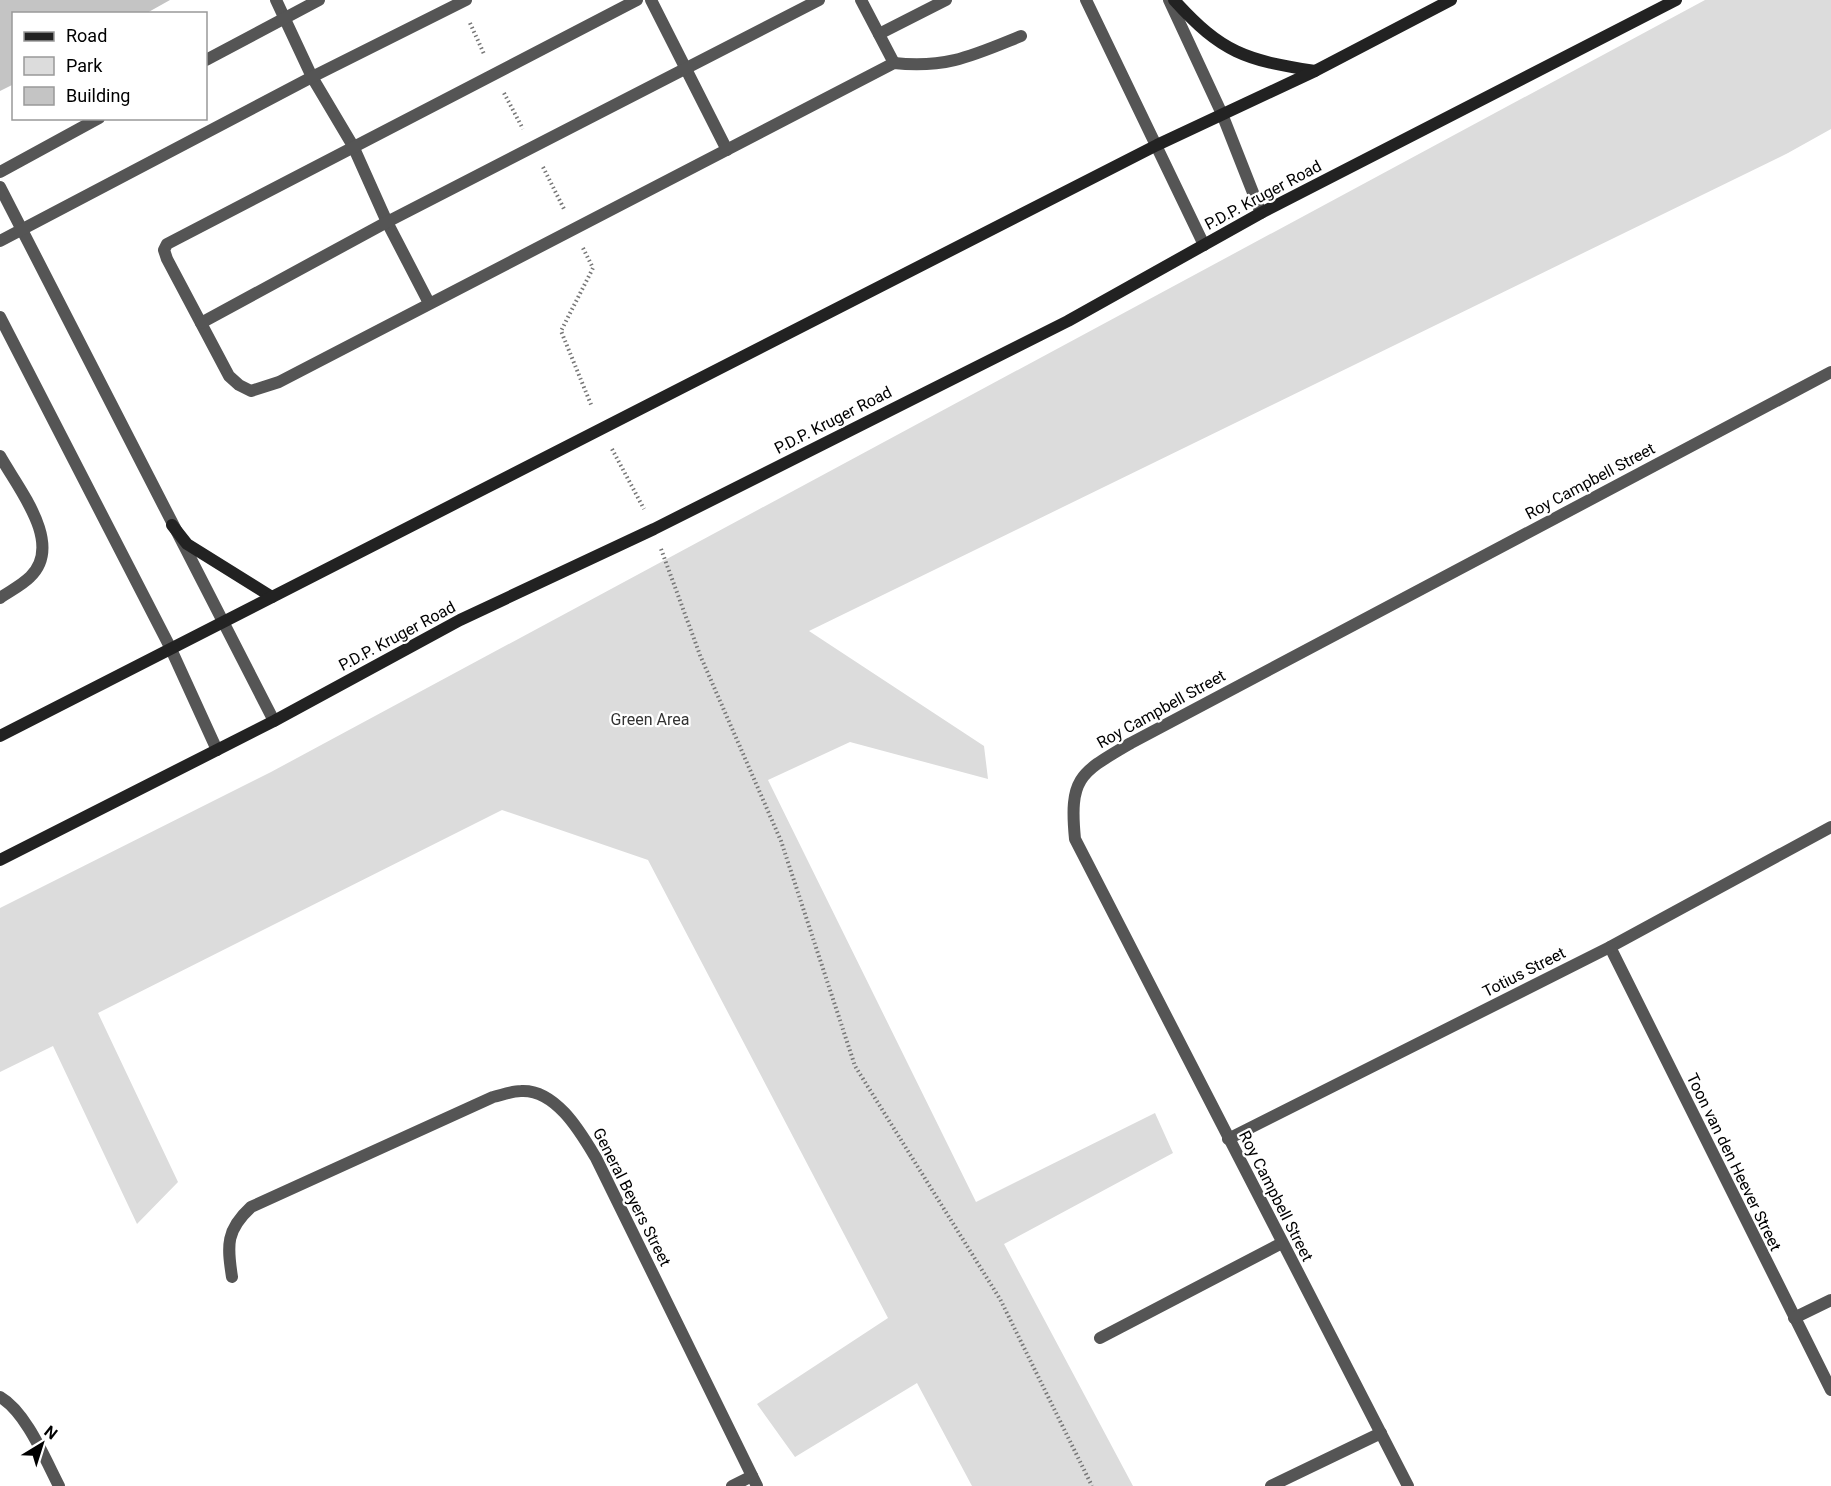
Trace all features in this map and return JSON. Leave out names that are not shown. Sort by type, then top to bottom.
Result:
[{"type":"street","points":[[276,0],[312,77],[353,146],[387,222],[429,303]]},
{"type":"street","points":[[207,59],[319,0]]},
{"type":"street","points":[[637,0],[167,244],[164,249],[167,259],[229,376],[238,385],[251,391],[266,388],[301,372],[429,303],[894,63],[922,67],[949,63],[1021,36]]},
{"type":"street","points":[[651,0],[727,150]]},
{"type":"street","points":[[201,323],[387,222],[819,0]]},
{"type":"street","points":[[861,0],[894,63]]},
{"type":"street","points":[[879,34],[946,0]]},
{"type":"street","points":[[1086,0],[1204,245]]},
{"type":"street","points":[[1171,0],[1199,28],[1225,48],[1255,59],[1315,71]]},
{"type":"street","points":[[1171,0],[1222,114],[1261,213]]},
{"type":"street","points":[[0,735],[600,427],[1157,145],[1315,71],[1451,0]]},
{"type":"street","name":"P.D.P. Kruger Road","points":[[0,860],[274,721],[460,620],[654,529],[1068,321],[1261,213],[1676,0]]},
{"type":"street","points":[[0,242],[312,77],[464,1]]},
{"type":"street","points":[[0,172],[95,120]]},
{"type":"street","points":[[0,187],[24,229],[221,622],[274,721]]},
{"type":"street","points":[[0,317],[170,647],[217,750]]},
{"type":"street","name":"Roy Campbell Street","points":[[1408,1486],[1075,839],[1072,804],[1080,780],[1100,761],[1131,743],[1831,372]]},
{"type":"street","points":[[0,456],[42,530],[44,549],[32,576],[0,598]]},
{"type":"street","points":[[172,525],[187,544],[272,597]]},
{"type":"street","name":"Totius Street","points":[[1228,1139],[1610,947],[1831,827]]},
{"type":"street","name":"Toon van den Heever Street","points":[[1610,947],[1831,1390]]},
{"type":"street","name":"General Beyers Street","points":[[232,1277],[227,1248],[231,1233],[237,1219],[251,1207],[493,1097],[522,1090],[546,1099],[569,1115],[596,1158],[755,1481]]},
{"type":"street","points":[[1100,1338],[1282,1243]]},
{"type":"street","points":[[1794,1318],[1831,1300]]},
{"type":"street","points":[[0,1397],[11,1403],[20,1415],[59,1486]]},
{"type":"street","points":[[1271,1486],[1381,1433]]},
{"type":"street","points":[[732,1486],[755,1481]]},
{"type":"path","points":[[464,1],[493,74],[533,147],[593,268],[561,331],[600,427],[654,529],[700,655],[781,841],[855,1066],[1000,1299],[1092,1486]]},
{"type":"green space","name":"Green Area","points":[[1705,0],[1831,0],[1831,129],[1788,153],[809,631],[984,746],[988,779],[850,742],[768,780],[976,1202],[1155,1113],[1173,1153],[1004,1244],[1133,1486],[972,1486],[917,1383],[795,1457],[757,1404],[888,1318],[648,860],[502,810],[98,1013],[178,1182],[137,1224],[53,1046],[0,1072],[0,908],[271,772]]},
{"type":"building","points":[[0,0],[170,0],[149,12],[12,12],[12,85],[0,91]]}]
